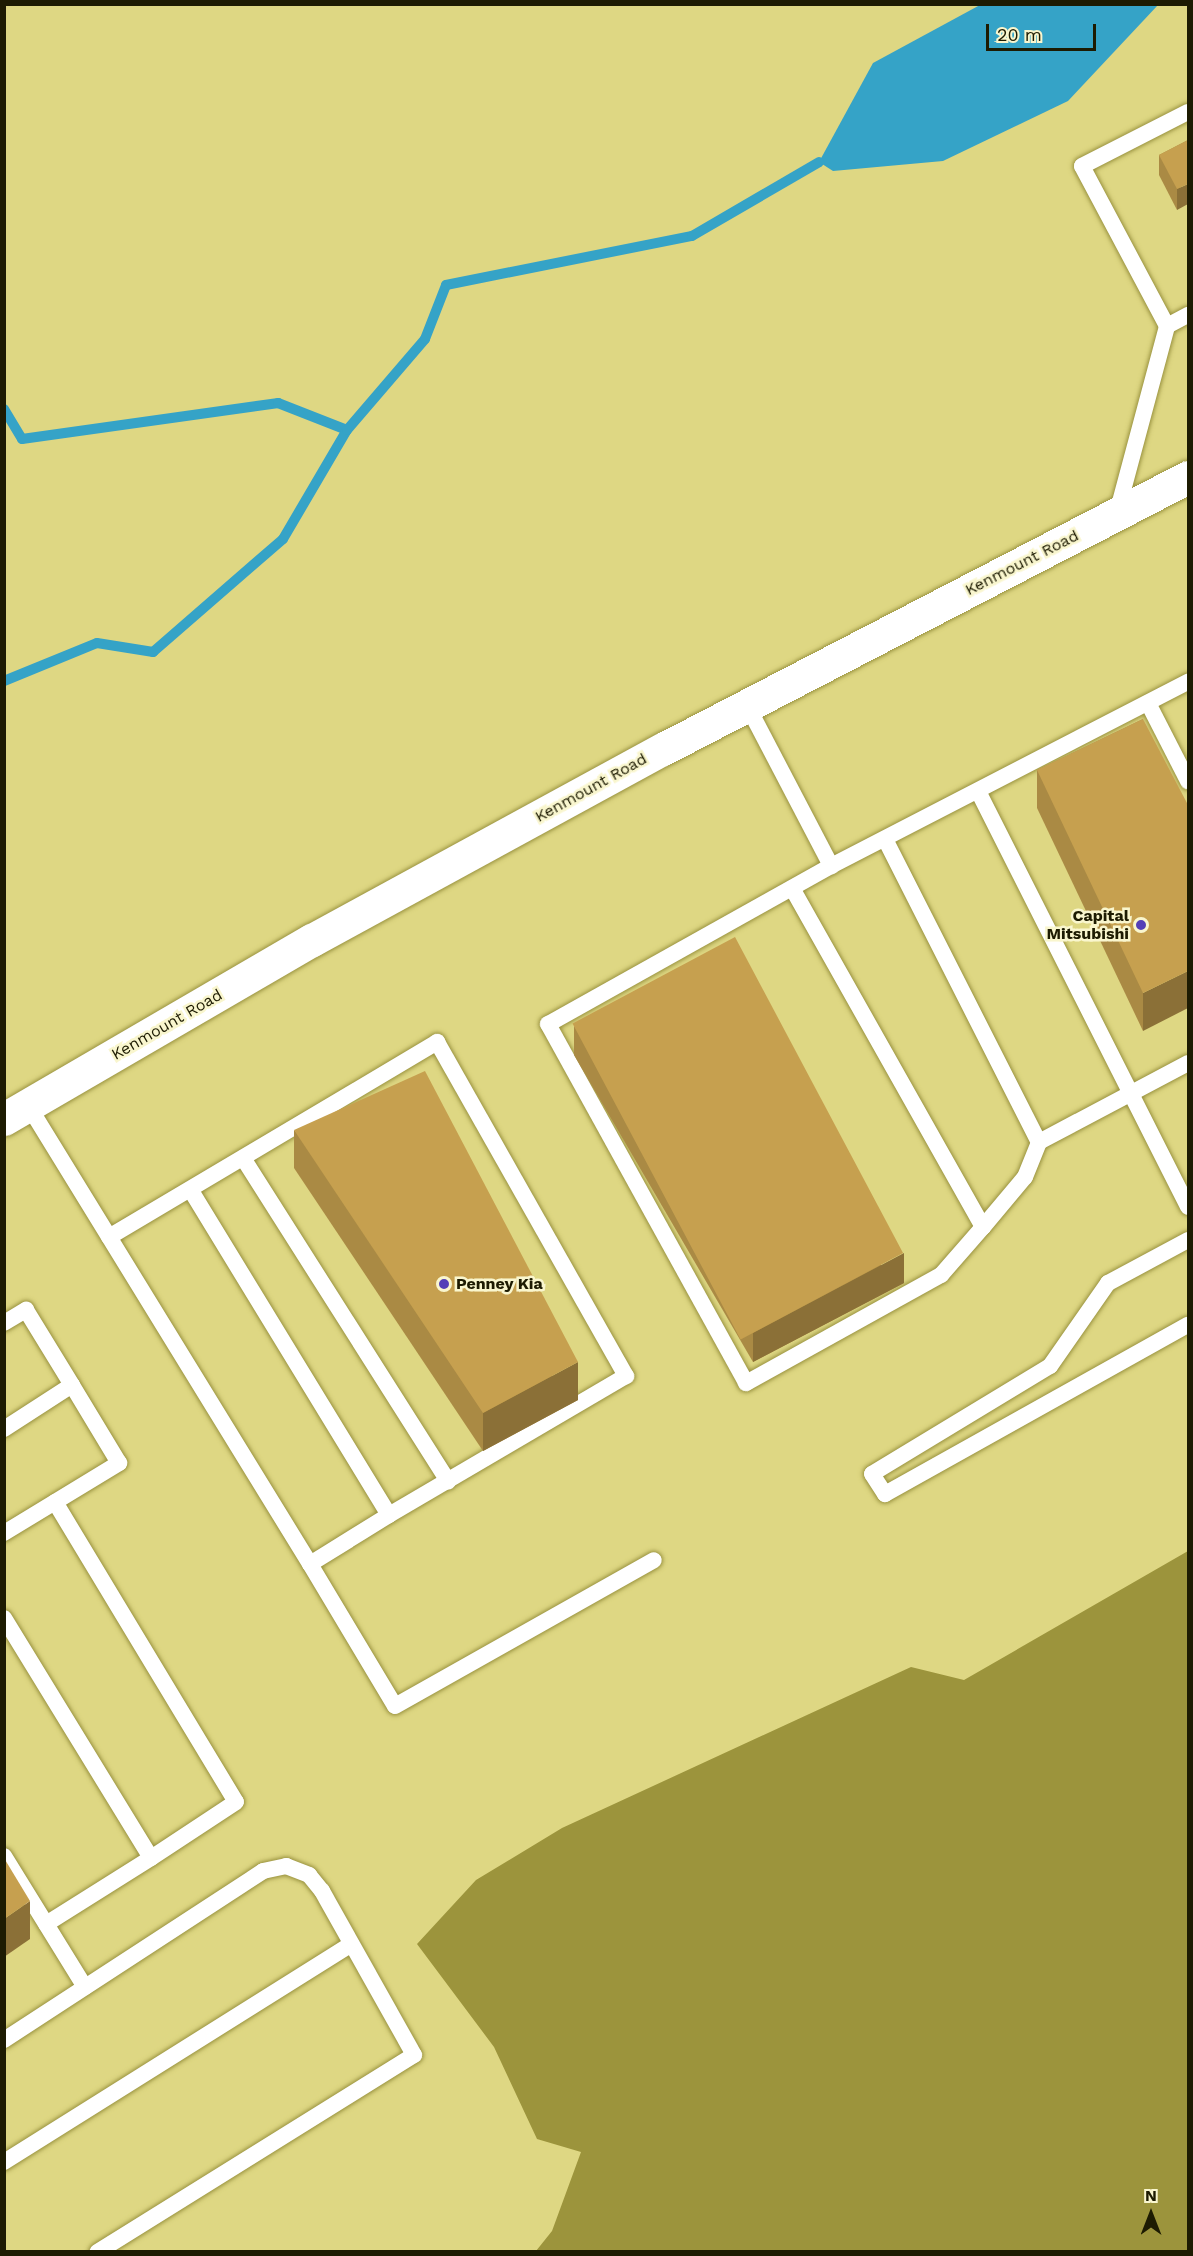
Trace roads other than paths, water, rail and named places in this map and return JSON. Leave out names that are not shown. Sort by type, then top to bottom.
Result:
[{"type":"main road","name":"Kenmount Road","points":[[16,1112],[312,940],[747,705],[1188,477]]},
{"type":"lane","points":[[1117,514],[1167,326],[1082,166],[1188,112]]},
{"type":"lane","points":[[1167,326],[1188,315]]},
{"type":"lane","points":[[1188,682],[831,866],[548,1024],[746,1383],[941,1275],[1025,1178],[1039,1142],[1188,1063]]},
{"type":"lane","points":[[1148,703],[1188,781]]},
{"type":"lane","points":[[747,705],[831,866]]},
{"type":"lane","points":[[978,791],[1188,1207]]},
{"type":"lane","points":[[885,839],[1039,1142]]},
{"type":"lane","points":[[792,888],[983,1227]]},
{"type":"lane","points":[[109,1237],[190,1191],[437,1042],[626,1376],[310,1564]]},
{"type":"lane","points":[[16,1112],[109,1237],[395,1706],[654,1560]]},
{"type":"lane","points":[[243,1158],[447,1481]]},
{"type":"lane","points":[[190,1191],[389,1515]]},
{"type":"lane","points":[[1188,1240],[1108,1283],[1050,1366],[872,1474],[885,1494],[1188,1325]]},
{"type":"lane","points":[[4,1323],[26,1310],[119,1463],[4,1533]]},
{"type":"lane","points":[[4,1429],[72,1385]]},
{"type":"lane","points":[[46,1924],[236,1802],[55,1502]]},
{"type":"lane","points":[[4,1618],[151,1858]]},
{"type":"lane","points":[[4,1856],[85,1987]]},
{"type":"lane","points":[[4,2040],[263,1870],[286,1866],[309,1875],[315,1883],[414,2055],[97,2252]]},
{"type":"lane","points":[[4,2162],[351,1944]]},
{"type":"water","points":[[980,5],[1158,5],[1068,101],[943,161],[833,171],[819,162],[873,63]]},
{"type":"waterway","points":[[4,681],[97,643],[153,652],[283,539],[347,430],[425,339],[446,285],[692,236],[819,162]]},
{"type":"waterway","points":[[4,409],[22,439],[278,403],[347,430]]},
{"type":"place","name":"Capital Mitsubishi","points":[[1141,925]]},
{"type":"place","name":"Penney Kia","points":[[444,1284]]}]
